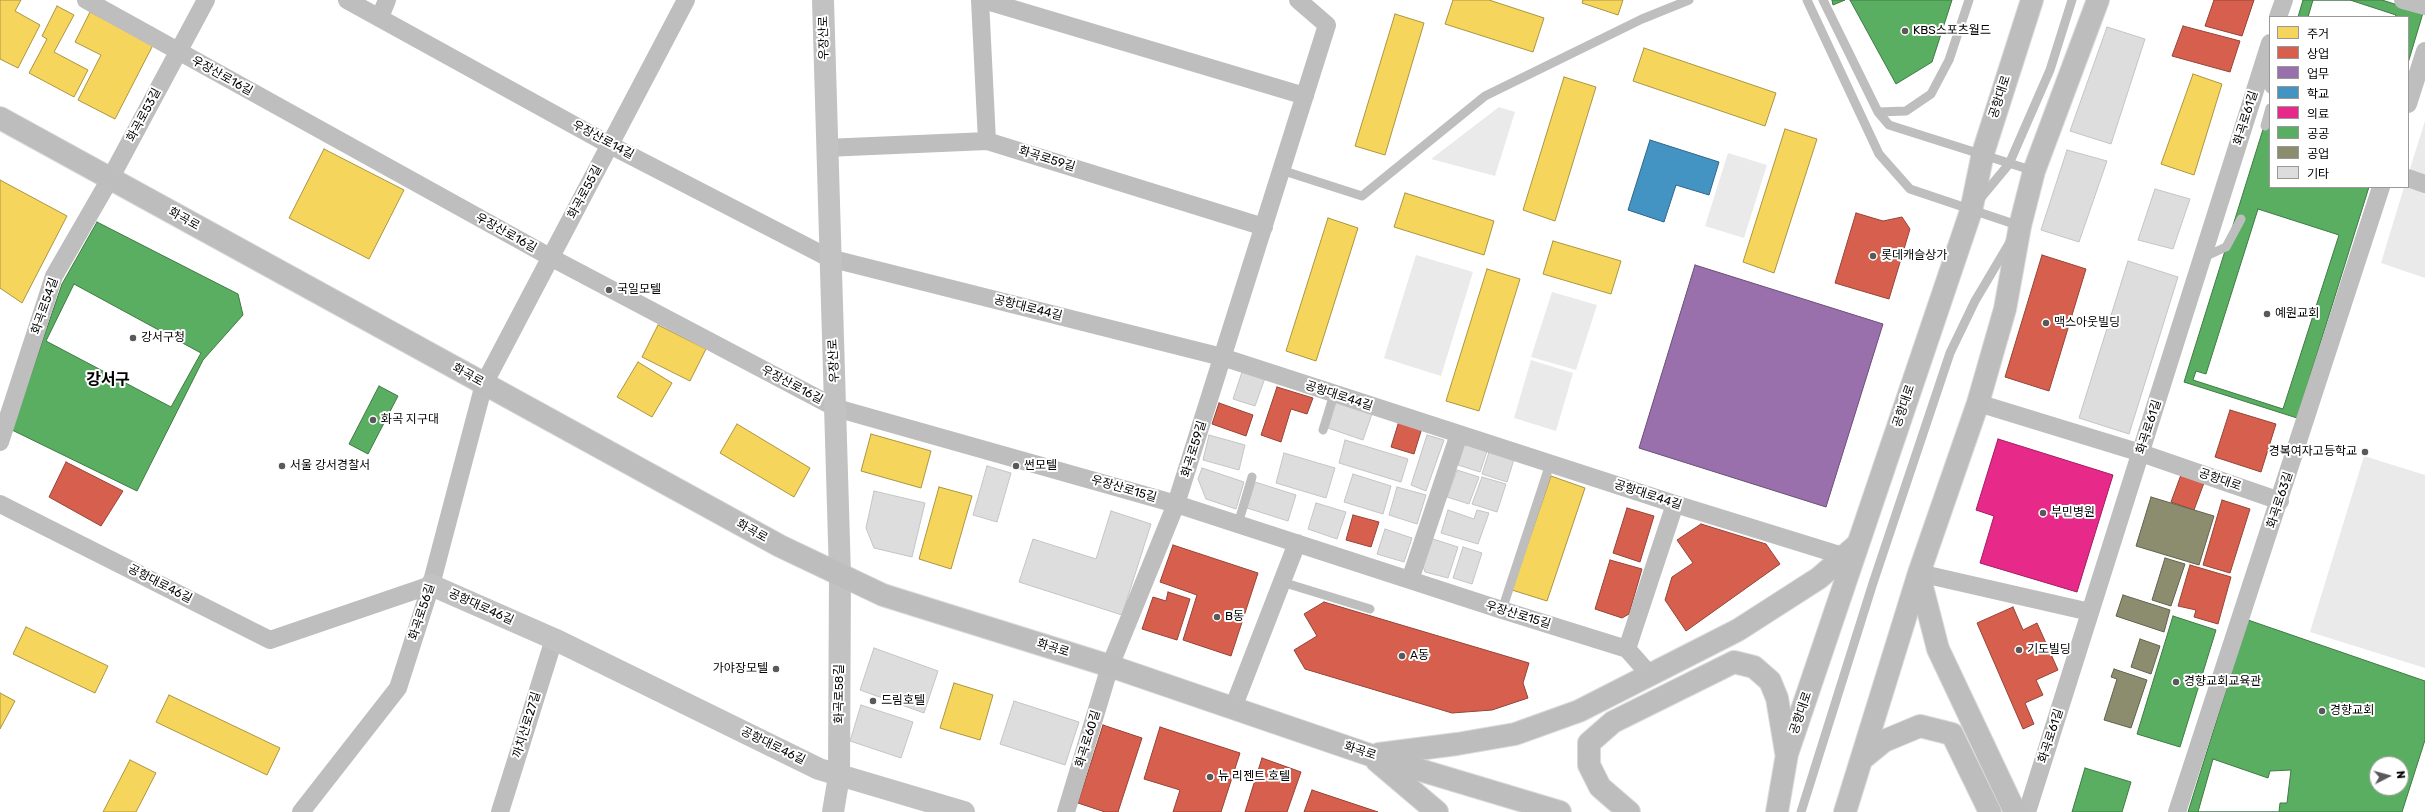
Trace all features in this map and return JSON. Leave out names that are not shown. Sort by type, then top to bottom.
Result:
[{"type":"main road","name":"공항대로","points":[[1777,812],[1787,754],[1850,551],[1971,211],[1983,153],[2032,0]]},
{"type":"main road","points":[[1845,812],[1919,573],[1978,403],[2006,309],[2020,226],[2034,171],[2098,0]]},
{"type":"main road","name":"화곡로","points":[[0,118],[780,546],[883,595],[1110,666],[1370,755],[1560,812]]},
{"type":"main road","points":[[1370,755],[1457,744],[1515,734],[1579,711],[1738,630],[1819,578],[1850,551]]},
{"type":"main road","points":[[1919,573],[1938,648],[2015,812]]},
{"type":"main road","points":[[1629,812],[1600,787],[1589,766],[1589,743],[1613,722],[1734,662],[1754,667],[1770,680],[1777,698],[1787,754]]},
{"type":"main road","points":[[1862,758],[1884,741],[1920,726],[1952,734],[1990,812]]},
{"type":"main road","points":[[1370,755],[1437,812]]},
{"type":"street","points":[[86,0],[178,51]]},
{"type":"street","name":"화곡로53길","points":[[110,179],[206,0]]},
{"type":"street","name":"우장산로14길","points":[[347,0],[610,145],[829,258]]},
{"type":"street","points":[[380,17],[387,0]]},
{"type":"street","name":"화곡로55길","points":[[484,384],[686,0]]},
{"type":"street","name":"우장산로","points":[[823,0],[829,258],[836,408],[840,575]]},
{"type":"street","points":[[826,148],[987,141],[980,0]]},
{"type":"street","points":[[984,0],[1305,96]]},
{"type":"street","name":"화곡로59길","points":[[1110,666],[1176,504],[1327,25],[1298,0]]},
{"type":"street","points":[[2278,16],[2284,0]]},
{"type":"street","points":[[2403,0],[2425,6]]},
{"type":"street","name":"화곡로61길","points":[[2027,812],[2269,46]]},
{"type":"street","name":"우장산로16길","points":[[178,51],[550,257],[836,408]]},
{"type":"street","points":[[2409,101],[2425,51]]},
{"type":"street","name":"화곡로59길","points":[[987,141],[1264,227]]},
{"type":"street","points":[[2409,178],[2425,184]]},
{"type":"street","name":"화곡로54길","points":[[0,442],[54,276],[110,179]]},
{"type":"street","name":"화곡로63길","points":[[2177,812],[2280,501],[2381,188]]},
{"type":"street","name":"공항대로44길","points":[[829,258],[1222,357],[1675,504],[1850,551]]},
{"type":"street","name":"화곡로56길","points":[[301,812],[398,688],[431,585],[484,384]]},
{"type":"street","name":"공항대로","points":[[1978,403],[2141,453],[2280,501]]},
{"type":"street","name":"우장산로15길","points":[[836,408],[1176,504],[1627,649]]},
{"type":"street","points":[[1410,580],[1459,434]]},
{"type":"street","name":"공항대로46길","points":[[0,504],[270,640],[431,585],[554,639],[819,769],[964,812]]},
{"type":"street","points":[[1650,675],[1627,649],[1675,504]]},
{"type":"street","points":[[1233,708],[1297,543]]},
{"type":"street","points":[[1919,573],[2090,612]]},
{"type":"street","name":"화곡로58길","points":[[833,812],[839,776],[840,575]]},
{"type":"street","name":"까치산로27길","points":[[500,812],[554,639]]},
{"type":"street","name":"화곡로60길","points":[[1066,812],[1110,666]]},
{"type":"lane","points":[[1281,170],[1362,196],[1485,96],[1642,19],[1689,0]]},
{"type":"lane","points":[[1801,812],[1872,583],[1950,353],[1975,301],[2020,226],[1971,211],[1910,189],[1879,154],[1807,0]]},
{"type":"lane","points":[[1824,0],[1878,112],[1889,125],[1983,153],[2009,164],[2034,171]]},
{"type":"lane","points":[[1878,112],[1906,111],[1931,94],[1949,60],[1969,0]]},
{"type":"lane","points":[[1971,211],[2009,164],[2050,70],[2072,0]]},
{"type":"lane","points":[[2261,72],[2269,87]]},
{"type":"lane","points":[[2265,126],[2269,112]]},
{"type":"lane","points":[[2202,258],[2226,247],[2242,219]]},
{"type":"lane","points":[[1323,430],[1334,394]]},
{"type":"lane","points":[[1502,610],[1550,464]]},
{"type":"lane","points":[[1238,524],[1252,477]]},
{"type":"lane","points":[[1282,582],[1370,610]]},
{"type":"shaded area","points":[[1499,107],[1515,112],[1495,176],[1431,159]]},
{"type":"shaded area","points":[[2425,121],[2425,278],[2381,263],[2404,188],[2409,188],[2409,172]]},
{"type":"shaded area","points":[[1728,153],[1767,165],[1744,238],[1705,226]]},
{"type":"shaded area","points":[[1416,255],[1473,272],[1441,376],[1384,358]]},
{"type":"shaded area","points":[[1552,292],[1597,305],[1576,370],[1531,357]]},
{"type":"shaded area","points":[[1531,360],[1573,373],[1556,431],[1514,418]]},
{"type":"shaded area","points":[[2364,456],[2425,475],[2425,668],[2310,632]]},
{"type":"building: 주거","points":[[0,0],[21,0],[15,11],[40,25],[18,68],[0,59]]},
{"type":"building: 주거","points":[[1453,0],[1489,0],[1544,18],[1533,52],[1445,24]]},
{"type":"building: 주거","points":[[1583,0],[1623,0],[1618,15],[1582,3]]},
{"type":"building: 주거","points":[[57,6],[74,15],[54,52],[88,70],[74,97],[29,73],[47,39],[42,36]]},
{"type":"building: 주거","points":[[90,12],[153,45],[115,119],[78,100],[101,55],[75,42]]},
{"type":"building: 주거","points":[[1395,14],[1424,23],[1385,155],[1355,146]]},
{"type":"building: 주거","points":[[1644,48],[1776,93],[1765,126],[1633,81]]},
{"type":"building: 주거","points":[[2193,74],[2222,84],[2194,175],[2161,164]]},
{"type":"building: 주거","points":[[1564,77],[1596,87],[1555,221],[1523,210]]},
{"type":"building: 주거","points":[[1785,129],[1817,139],[1774,273],[1743,262]]},
{"type":"building: 주거","points":[[324,149],[404,190],[369,259],[289,218]]},
{"type":"building: 주거","points":[[0,180],[67,216],[22,303],[0,288]]},
{"type":"building: 주거","points":[[1405,193],[1494,221],[1484,255],[1394,227]]},
{"type":"building: 주거","points":[[1328,218],[1358,228],[1316,361],[1286,351]]},
{"type":"building: 주거","points":[[1553,241],[1621,261],[1611,294],[1543,274]]},
{"type":"building: 주거","points":[[1487,269],[1520,279],[1479,411],[1446,401]]},
{"type":"building: 주거","points":[[658,325],[706,349],[690,381],[642,357]]},
{"type":"building: 주거","points":[[638,362],[672,383],[652,417],[617,397]]},
{"type":"building: 주거","points":[[737,424],[810,468],[794,497],[720,453]]},
{"type":"building: 주거","points":[[871,434],[931,451],[921,488],[861,471]]},
{"type":"building: 주거","points":[[1551,476],[1585,488],[1547,601],[1512,590]]},
{"type":"building: 주거","points":[[939,487],[972,496],[951,569],[919,559]]},
{"type":"building: 주거","points":[[26,627],[108,666],[95,693],[13,654]]},
{"type":"building: 주거","points":[[954,683],[993,695],[980,740],[940,728]]},
{"type":"building: 주거","points":[[0,693],[15,701],[0,729]]},
{"type":"building: 주거","points":[[169,695],[280,748],[267,775],[156,722]]},
{"type":"building: 주거","points":[[130,760],[156,773],[136,812],[103,812]]},
{"type":"building: 상업","points":[[2214,0],[2254,0],[2242,36],[2205,26]]},
{"type":"building: 상업","points":[[2183,26],[2240,41],[2230,72],[2172,56]]},
{"type":"building: 상업","name":"롯데캐슬상가","points":[[1856,213],[1883,221],[1902,217],[1910,229],[1889,299],[1835,283]]},
{"type":"building: 상업","name":"맥스아웃빌딩","points":[[2042,255],[2086,269],[2049,391],[2005,377]]},
{"type":"building: 상업","points":[[1277,387],[1313,398],[1307,414],[1291,409],[1281,442],[1261,435]]},
{"type":"building: 상업","points":[[1219,403],[1253,415],[1246,436],[1212,424]]},
{"type":"building: 상업","points":[[2230,410],[2276,424],[2261,472],[2215,457]]},
{"type":"building: 상업","points":[[1399,421],[1422,428],[1414,454],[1391,447]]},
{"type":"building: 상업","points":[[66,462],[123,491],[101,526],[49,497]]},
{"type":"building: 상업","points":[[2182,472],[2205,480],[2194,510],[2171,502]]},
{"type":"building: 상업","points":[[2222,500],[2250,509],[2230,573],[2203,565]]},
{"type":"building: 상업","points":[[1627,508],[1654,516],[1640,562],[1613,553]]},
{"type":"building: 상업","points":[[1353,515],[1379,522],[1371,547],[1346,540]]},
{"type":"building: 상업","points":[[1701,524],[1766,544],[1780,564],[1686,631],[1665,600],[1672,577],[1693,563],[1677,540]]},
{"type":"building: 상업","name":"B동","points":[[1173,545],[1258,573],[1231,656],[1183,640],[1197,595],[1160,582]]},
{"type":"building: 상업","points":[[1610,560],[1642,569],[1629,614],[1622,618],[1595,609]]},
{"type":"building: 상업","points":[[2190,565],[2231,577],[2218,624],[2194,617],[2196,610],[2178,606]]},
{"type":"building: 상업","points":[[1168,592],[1190,599],[1177,640],[1142,629],[1153,597],[1166,601]]},
{"type":"building: 상업","name":"A동","points":[[1324,602],[1529,663],[1523,683],[1528,698],[1492,710],[1452,713],[1305,669],[1294,650],[1317,636],[1304,614]]},
{"type":"building: 상업","name":"기도빌딩","points":[[2013,607],[2023,630],[2037,623],[2058,670],[2036,680],[2043,695],[2025,703],[2034,724],[2023,729],[1977,623]]},
{"type":"building: 상업","points":[[1103,725],[1142,738],[1118,812],[1105,812],[1078,803]]},
{"type":"building: 상업","points":[[1160,727],[1240,753],[1221,812],[1173,812],[1180,790],[1144,779]]},
{"type":"building: 상업","points":[[1262,758],[1301,772],[1287,812],[1245,812]]},
{"type":"building: 상업","points":[[1312,790],[1378,812],[1304,812]]},
{"type":"building: 업무","points":[[1695,265],[1883,324],[1826,507],[1639,448]]},
{"type":"building: 학교","points":[[1650,140],[1719,162],[1709,195],[1676,185],[1664,222],[1628,210]]},
{"type":"building: 의료","name":"부민병원","points":[[1998,439],[2113,475],[2077,592],[1980,563],[1994,516],[1976,510]]},
{"type":"building: 공공","points":[[1832,0],[1845,0],[1833,5]]},
{"type":"building: 공공","name":"KBS스포츠월드","points":[[1850,0],[1952,0],[1932,62],[1896,84]]},
{"type":"building: 공공","points":[[2303,0],[2382,0],[2423,13],[2409,60],[2409,16],[2298,16]]},
{"type":"building: 공공","points":[[2313,0],[2350,0],[2396,15],[2396,16],[2308,16]]},
{"type":"building: 공공","name":"예원교회","points":[[2269,110],[2269,188],[2369,188],[2297,418],[2184,382]]},
{"type":"building: 공공","points":[[2258,209],[2339,235],[2283,409],[2193,380],[2196,371],[2206,374]]},
{"type":"building: 공공","name":"강서구청","points":[[97,222],[238,294],[243,315],[203,360],[137,491],[12,430],[62,284]]},
{"type":"building: 공공","name":"강서구청","points":[[74,284],[201,353],[171,407],[46,341]]},
{"type":"building: 공공","name":"화곡 지구대","points":[[379,386],[398,396],[368,454],[349,444]]},
{"type":"building: 공공","name":"경향교회교육관","points":[[2173,616],[2216,630],[2180,747],[2137,734]]},
{"type":"building: 공공","name":"경향교회","points":[[2248,620],[2425,681],[2425,740],[2409,790],[2409,756],[2369,756],[2369,796],[2407,796],[2402,812],[2188,812]]},
{"type":"building: 공공","points":[[2213,759],[2268,778],[2270,771],[2291,770],[2287,803],[2280,803],[2279,812],[2198,812]]},
{"type":"building: 공공","points":[[2085,768],[2131,782],[2122,812],[2072,812]]},
{"type":"building: 공업","points":[[2151,497],[2214,516],[2199,565],[2136,546]]},
{"type":"building: 공업","points":[[2165,558],[2185,564],[2171,606],[2152,600]]},
{"type":"building: 공업","points":[[2123,595],[2170,610],[2164,632],[2116,616]]},
{"type":"building: 공업","points":[[2140,639],[2160,646],[2151,674],[2131,667]]},
{"type":"building: 공업","points":[[2114,669],[2147,680],[2131,728],[2104,720],[2117,679],[2111,677]]},
{"type":"building: 기타","points":[[2107,27],[2145,39],[2111,144],[2070,131]]},
{"type":"building: 기타","points":[[2067,150],[2107,161],[2079,242],[2041,230]]},
{"type":"building: 기타","points":[[2155,189],[2190,199],[2173,249],[2138,240]]},
{"type":"building: 기타","points":[[2128,261],[2178,277],[2129,434],[2079,418]]},
{"type":"building: 기타","points":[[1242,372],[1265,378],[1255,406],[1233,399]]},
{"type":"building: 기타","points":[[1336,402],[1372,414],[1363,440],[1328,428]]},
{"type":"building: 기타","points":[[1209,435],[1245,445],[1239,470],[1203,460]]},
{"type":"building: 기타","points":[[1427,435],[1444,440],[1426,491],[1411,485]]},
{"type":"building: 기타","points":[[1345,440],[1408,459],[1401,482],[1339,463]]},
{"type":"building: 기타","points":[[1471,443],[1488,448],[1480,472],[1458,465],[1464,446]]},
{"type":"building: 기타","points":[[1490,449],[1515,456],[1507,482],[1482,474]]},
{"type":"building: 기타","points":[[1284,453],[1335,468],[1326,498],[1276,483]]},
{"type":"building: 기타","points":[[987,466],[1011,473],[997,522],[973,515]]},
{"type":"building: 기타","points":[[1202,468],[1244,482],[1236,509],[1206,499],[1198,479]]},
{"type":"building: 기타","points":[[1457,470],[1479,477],[1469,504],[1447,497]]},
{"type":"building: 기타","points":[[1353,474],[1391,486],[1383,514],[1344,502]]},
{"type":"building: 기타","points":[[1482,477],[1506,484],[1497,512],[1472,504]]},
{"type":"building: 기타","points":[[1255,482],[1296,495],[1288,521],[1247,508]]},
{"type":"building: 기타","points":[[1397,487],[1426,495],[1417,524],[1389,515]]},
{"type":"building: 기타","points":[[874,491],[925,503],[912,557],[874,548],[866,528]]},
{"type":"building: 기타","points":[[1316,503],[1346,512],[1337,539],[1308,529]]},
{"type":"building: 기타","points":[[1448,510],[1474,519],[1477,510],[1489,513],[1478,544],[1441,533]]},
{"type":"building: 기타","points":[[1111,511],[1151,524],[1122,615],[1019,582],[1033,539],[1096,559]]},
{"type":"building: 기타","points":[[1385,529],[1412,538],[1404,562],[1377,554]]},
{"type":"building: 기타","points":[[1430,538],[1458,547],[1448,578],[1425,572],[1422,563]]},
{"type":"building: 기타","points":[[1463,547],[1482,553],[1472,584],[1453,578]]},
{"type":"building: 기타","points":[[874,648],[938,671],[924,713],[860,690]]},
{"type":"building: 기타","points":[[1014,701],[1079,722],[1065,765],[1000,744]]},
{"type":"building: 기타","points":[[861,705],[913,722],[901,758],[850,741]]},
{"type":"place","name":"KBS스포츠월드","points":[[1905,31]]},
{"type":"place","name":"롯데캐슬상가","points":[[1873,256]]},
{"type":"place","name":"국일모텔","points":[[609,290]]},
{"type":"place","name":"예원교회","points":[[2267,314]]},
{"type":"place","name":"맥스아웃빌딩","points":[[2046,323]]},
{"type":"place","name":"강서구청","points":[[133,338]]},
{"type":"place","name":"화곡 지구대","points":[[373,420]]},
{"type":"place","name":"경복여자고등학교","points":[[2365,452]]},
{"type":"place","name":"서울 강서경찰서","points":[[282,466]]},
{"type":"place","name":"썬모텔","points":[[1016,466]]},
{"type":"place","name":"부민병원","points":[[2043,513]]},
{"type":"place","name":"B동","points":[[1217,617]]},
{"type":"place","name":"기도빌딩","points":[[2019,650]]},
{"type":"place","name":"A동","points":[[1402,656]]},
{"type":"place","name":"가야장모텔","points":[[776,669]]},
{"type":"place","name":"경향교회교육관","points":[[2176,682]]},
{"type":"place","name":"드림호텔","points":[[873,701]]},
{"type":"place","name":"경향교회","points":[[2322,711]]},
{"type":"place","name":"뉴 리젠트 호텔","points":[[1210,777]]},
{"type":"district","name":"강서구","points":[[108,380]]}]
